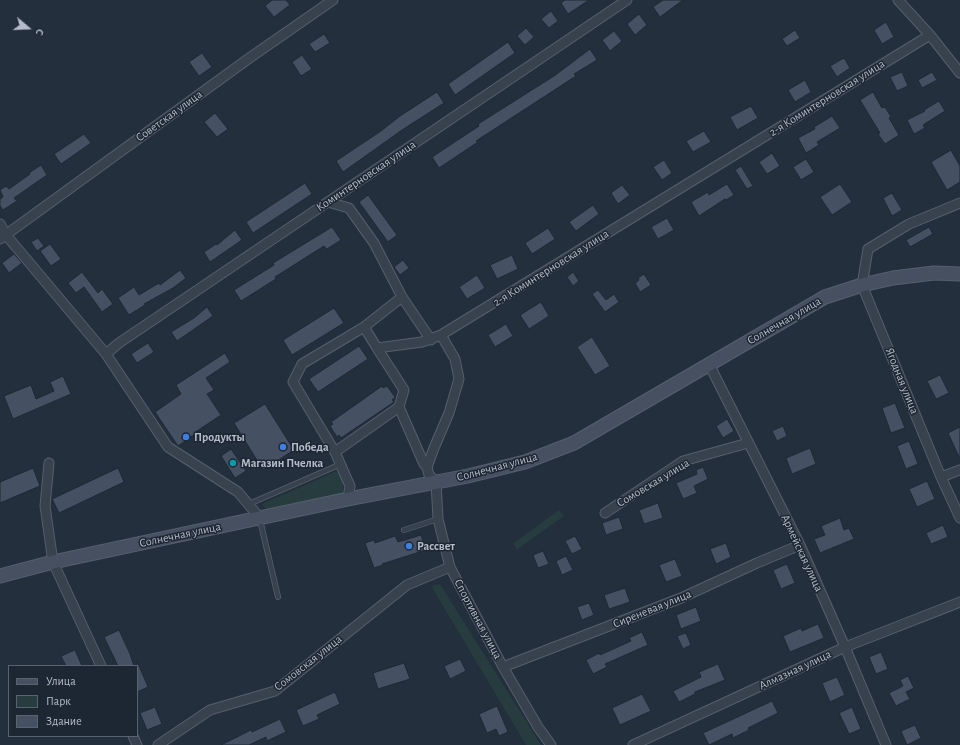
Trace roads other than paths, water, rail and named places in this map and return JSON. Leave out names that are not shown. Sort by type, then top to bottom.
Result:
[{"type":"street","name":"Советская улица","points":[[3,237],[253,55],[333,0]]},
{"type":"street","name":"Коминтерновская улица","points":[[106,354],[119,343],[626,0]]},
{"type":"street","points":[[898,0],[930,35],[960,73]]},
{"type":"street","name":"2-я Коминтерновская улица","points":[[376,348],[431,340],[441,335],[930,35]]},
{"type":"street","points":[[328,202],[349,208],[374,243],[402,297],[431,340]]},
{"type":"street","points":[[862,285],[868,249],[909,224],[960,203]]},
{"type":"street","points":[[0,224],[3,237],[106,354],[168,447],[238,492],[260,518]]},
{"type":"street","name":"Солнечная улица","points":[[0,576],[53,562],[348,499],[499,469],[525,462],[574,444],[825,297],[862,285],[893,278],[934,273],[960,274]]},
{"type":"street","name":"Ягодная улица","points":[[862,285],[941,477],[960,518]]},
{"type":"street","points":[[348,499],[350,486],[341,464],[293,382],[302,364],[364,327],[402,297]]},
{"type":"street","points":[[335,452],[399,407],[404,390],[364,327]]},
{"type":"street","points":[[427,467],[449,414],[459,379],[456,359],[441,335]]},
{"type":"street","name":"Армейская улица","points":[[709,364],[800,545],[886,745]]},
{"type":"street","points":[[399,407],[424,464],[427,467],[429,475],[436,482]]},
{"type":"street","name":"Сомовская улица","points":[[604,513],[684,461],[748,442]]},
{"type":"street","points":[[49,463],[45,506],[53,562],[101,665]]},
{"type":"street","points":[[941,477],[960,470]]},
{"type":"street","name":"Спортивная улица","points":[[436,482],[438,519],[450,567],[503,667],[538,727],[551,745]]},
{"type":"street","name":"Сиреневая улица","points":[[503,667],[681,598],[800,545]]},
{"type":"street","name":"Сомовская улица","points":[[158,745],[210,710],[275,690],[407,585],[450,567]]},
{"type":"street","name":"Алмазная улица","points":[[633,745],[845,647],[960,602]]},
{"type":"lane","points":[[248,504],[341,464]]},
{"type":"lane","points":[[260,518],[278,597]]},
{"type":"lane","points":[[404,530],[438,519]]},
{"type":"place","name":"Продукты","points":[[186,437]]},
{"type":"place","name":"Победа","points":[[283,447]]},
{"type":"place","name":"Магазин Пчелка","points":[[233,463]]},
{"type":"place","name":"Рассвет","points":[[409,546]]}]
